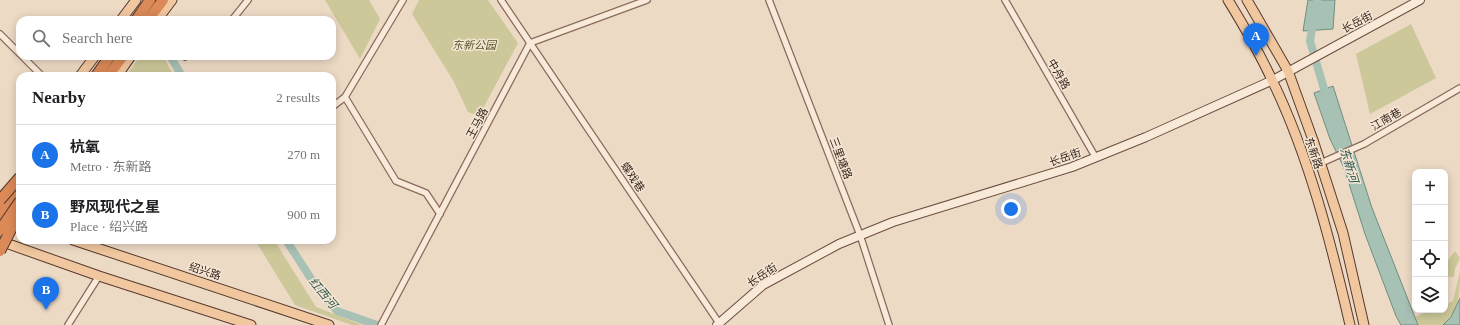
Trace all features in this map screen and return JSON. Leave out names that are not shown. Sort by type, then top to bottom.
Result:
[{"type":"highway","points":[[139,16],[150,0]]},
{"type":"highway","points":[[151,16],[163,0]]},
{"type":"highway","points":[[99,72],[107,60]]},
{"type":"highway","points":[[111,72],[120,60]]},
{"type":"highway","points":[[0,201],[16,182]]},
{"type":"highway","points":[[0,215],[16,189]]},
{"type":"highway","points":[[0,230],[16,207]]},
{"type":"highway","points":[[0,251],[16,219]]},
{"type":"main road","points":[[124,16],[136,0]]},
{"type":"main road","points":[[160,16],[172,0]]},
{"type":"main road","name":"东新路","points":[[1228,0],[1273,80],[1304,159],[1333,252],[1350,325]]},
{"type":"main road","name":"东新路","points":[[1247,0],[1288,72],[1321,163],[1343,233],[1364,325]]},
{"type":"main road","points":[[83,72],[92,60]]},
{"type":"main road","points":[[120,72],[128,60]]},
{"type":"main road","points":[[0,201],[16,176]]},
{"type":"main road","points":[[0,215],[16,221],[0,238]]},
{"type":"main road","points":[[0,241],[99,276],[251,325]]},
{"type":"main road","name":"绍兴路","points":[[85,244],[329,325]]},
{"type":"street","points":[[235,16],[248,0]]},
{"type":"street","points":[[336,104],[345,97],[403,0]]},
{"type":"street","name":"蝶戏巷","points":[[501,0],[718,324]]},
{"type":"street","points":[[530,43],[647,0]]},
{"type":"street","name":"三里塘路","points":[[769,0],[860,235],[889,325]]},
{"type":"street","name":"中舟路","points":[[1005,0],[1096,158]]},
{"type":"street","name":"长岳街","points":[[718,324],[763,285],[839,244],[893,222],[1072,167],[1096,158],[1273,80],[1420,0]]},
{"type":"street","points":[[0,34],[16,50]]},
{"type":"street","name":"王马路","points":[[382,323],[530,43]]},
{"type":"street","points":[[26,60],[38,72]]},
{"type":"street","name":"江南巷","points":[[1321,163],[1364,144],[1460,88]]},
{"type":"street","points":[[345,97],[396,181],[426,193],[440,214]]},
{"type":"street","points":[[68,325],[99,276]]},
{"type":"green space","points":[[325,0],[369,0],[380,19],[360,59],[336,19],[336,16],[334,16]]},
{"type":"green space","name":"东新公园","points":[[419,0],[488,0],[518,43],[479,116],[468,112],[454,82],[412,14]]},
{"type":"green space","points":[[1411,24],[1436,78],[1370,114],[1356,54]]},
{"type":"green space","points":[[137,60],[165,60],[172,72],[129,72]]},
{"type":"green space","points":[[257,244],[277,244],[316,307],[362,325],[352,325],[295,305]]},
{"type":"green space","points":[[1455,251],[1460,258],[1455,269],[1454,277],[1448,277],[1448,260]]},
{"type":"green space","points":[[1460,271],[1458,301],[1449,319],[1443,325],[1418,325],[1415,317],[1424,313],[1448,313],[1448,304],[1453,301]]},
{"type":"water","points":[[1308,0],[1335,0],[1333,29],[1303,31]]},
{"type":"water","points":[[1333,86],[1372,208],[1418,325],[1401,325],[1396,316],[1365,234],[1344,168],[1330,139],[1314,93]]},
{"type":"water","points":[[1460,298],[1460,325],[1443,325],[1451,317]]},
{"type":"waterway","name":"东新河","points":[[1317,0],[1310,41],[1327,99]]},
{"type":"waterway","name":"红西河","points":[[172,60],[180,72]]},
{"type":"waterway","name":"红西河","points":[[289,244],[317,288],[337,311],[377,325]]},
{"type":"place","name":"杭氧","points":[[1256,56]]},
{"type":"place","name":"野风现代之星","points":[[46,310]]}]
